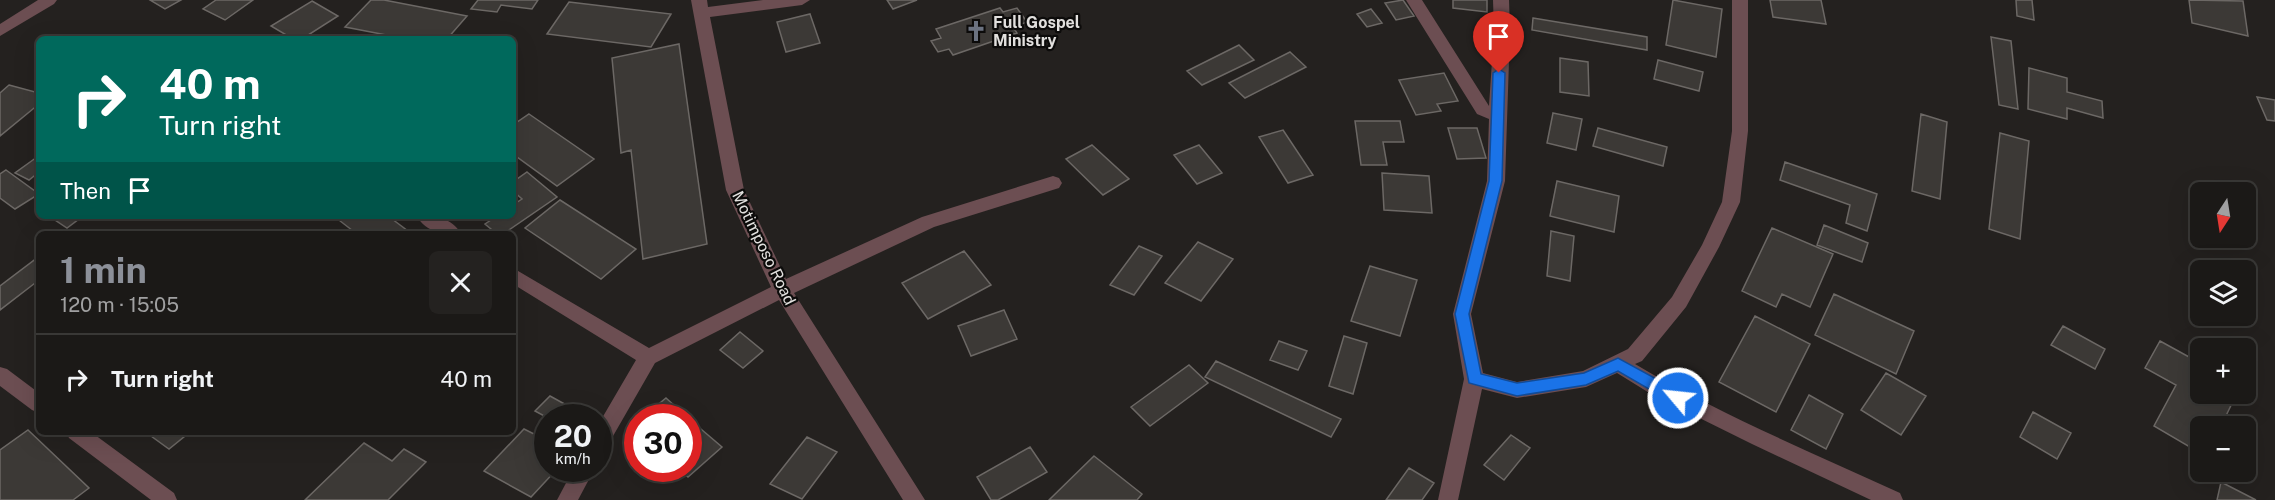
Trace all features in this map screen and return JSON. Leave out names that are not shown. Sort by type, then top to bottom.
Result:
[{"type":"street","points":[[0,31],[49,0]]},
{"type":"street","points":[[700,7],[802,0]]},
{"type":"street","points":[[1414,0],[1483,110],[1497,116]]},
{"type":"street","points":[[1448,500],[1474,379],[1462,314],[1496,181],[1501,0]]},
{"type":"street","points":[[1474,379],[1517,390],[1586,379],[1635,355],[1679,302],[1710,247],[1731,202],[1740,131],[1740,0]]},
{"type":"street","name":"Motimposo Road","points":[[700,7],[735,190],[782,290],[915,500]]},
{"type":"street","points":[[612,420],[648,357],[842,260],[928,222],[1053,183]]},
{"type":"street","points":[[430,219],[448,231]]},
{"type":"street","points":[[516,277],[648,357]]},
{"type":"street","points":[[1618,364],[1658,388],[1888,498]]},
{"type":"street","points":[[0,375],[36,402]]},
{"type":"street","points":[[80,435],[167,500]]},
{"type":"street","points":[[567,500],[577,482]]},
{"type":"building","points":[[150,0],[181,0],[165,9]]},
{"type":"building","points":[[216,0],[253,0],[225,20],[203,9]]},
{"type":"building","points":[[371,0],[384,0],[467,16],[450,36],[392,36],[345,27]]},
{"type":"building","points":[[478,0],[538,0],[532,9],[501,5],[497,12],[471,9]]},
{"type":"building","points":[[887,0],[917,0],[893,9]]},
{"type":"building","points":[[1403,0],[1414,16],[1396,20],[1385,3]]},
{"type":"building","points":[[1453,0],[1487,0],[1487,12],[1453,8]]},
{"type":"building","points":[[1673,0],[1722,9],[1716,57],[1666,45]]},
{"type":"building","points":[[1770,0],[1821,0],[1826,24],[1773,17]]},
{"type":"building","points":[[2016,0],[2032,0],[2034,20],[2017,16]]},
{"type":"building","points":[[2189,0],[2243,1],[2248,36],[2192,23]]},
{"type":"building","points":[[312,1],[338,16],[307,36],[288,36],[271,26]]},
{"type":"building","points":[[569,2],[671,14],[651,47],[547,34]]},
{"type":"building","name":"Full Gospel Ministry","points":[[1000,8],[1003,12],[1017,8],[1027,22],[1013,27],[1017,33],[953,55],[949,49],[938,52],[931,41],[941,38],[936,29]]},
{"type":"building","points":[[1371,9],[1382,23],[1367,27],[1357,14]]},
{"type":"building","points":[[810,14],[820,43],[786,52],[777,22]]},
{"type":"building","points":[[1533,18],[1647,37],[1647,50],[1532,30]]},
{"type":"building","points":[[1991,37],[2011,41],[2018,109],[1999,105]]},
{"type":"building","points":[[679,44],[707,244],[643,259],[631,150],[621,153],[612,58]]},
{"type":"building","points":[[1239,45],[1254,60],[1202,85],[1187,71]]},
{"type":"building","points":[[1290,52],[1306,67],[1245,98],[1229,83]]},
{"type":"building","points":[[1560,58],[1588,62],[1589,96],[1560,92]]},
{"type":"building","points":[[1658,60],[1703,72],[1699,91],[1654,79]]},
{"type":"building","points":[[2029,68],[2067,78],[2067,92],[2102,101],[2103,118],[2067,108],[2067,119],[2028,109]]},
{"type":"building","points":[[1444,73],[1458,101],[1437,104],[1441,111],[1416,115],[1399,80]]},
{"type":"building","points":[[9,85],[36,92],[36,106],[0,136],[0,93]]},
{"type":"building","points":[[2257,97],[2275,100],[2275,121],[2267,120]]},
{"type":"building","points":[[1553,113],[1582,119],[1576,150],[1547,143]]},
{"type":"building","points":[[529,114],[594,159],[557,186],[516,156],[516,123]]},
{"type":"building","points":[[1921,114],[1947,122],[1940,199],[1912,191]]},
{"type":"building","points":[[1355,121],[1400,121],[1404,142],[1383,142],[1387,165],[1361,165]]},
{"type":"building","points":[[1448,128],[1477,128],[1486,158],[1457,159]]},
{"type":"building","points":[[1598,128],[1667,147],[1663,166],[1593,146]]},
{"type":"building","points":[[1283,130],[1313,175],[1288,183],[1259,137]]},
{"type":"building","points":[[2000,133],[2029,141],[2020,239],[1989,229]]},
{"type":"building","points":[[1092,145],[1129,179],[1103,195],[1066,159]]},
{"type":"building","points":[[1199,145],[1222,173],[1197,184],[1174,155]]},
{"type":"building","points":[[36,158],[36,174],[29,180],[15,173]]},
{"type":"building","points":[[1785,162],[1877,194],[1867,231],[1846,223],[1850,205],[1780,180]]},
{"type":"building","points":[[6,170],[36,192],[36,196],[15,209],[0,198],[0,174]]},
{"type":"building","points":[[527,172],[557,197],[507,231],[493,231],[485,224],[492,219],[516,219],[516,203],[522,199],[516,194],[516,180]]},
{"type":"building","points":[[1382,173],[1429,176],[1432,213],[1384,210]]},
{"type":"building","points":[[1557,181],[1619,196],[1614,232],[1550,216]]},
{"type":"building","points":[[560,200],[636,249],[601,279],[525,228]]},
{"type":"building","points":[[54,219],[79,219],[67,228]]},
{"type":"building","points":[[338,219],[392,219],[408,231],[353,231]]},
{"type":"building","points":[[1824,225],[1868,243],[1862,262],[1817,245]]},
{"type":"building","points":[[1772,228],[1833,254],[1810,307],[1782,294],[1776,307],[1742,291]]},
{"type":"building","points":[[1551,231],[1574,236],[1570,281],[1547,276]]},
{"type":"building","points":[[1198,242],[1233,259],[1201,301],[1165,283]]},
{"type":"building","points":[[1139,246],[1162,256],[1134,295],[1110,285]]},
{"type":"building","points":[[964,251],[991,285],[928,319],[902,283]]},
{"type":"building","points":[[36,259],[36,282],[0,310],[0,286]]},
{"type":"building","points":[[1370,266],[1417,280],[1400,336],[1351,321]]},
{"type":"building","points":[[1834,294],[1914,331],[1896,374],[1815,335]]},
{"type":"building","points":[[1004,310],[1017,339],[971,356],[958,326]]},
{"type":"building","points":[[1755,316],[1810,344],[1776,412],[1719,382]]},
{"type":"building","points":[[2063,326],[2105,349],[2095,369],[2051,345]]},
{"type":"building","points":[[740,332],[763,351],[743,368],[720,350]]},
{"type":"building","points":[[1344,336],[1367,343],[1353,394],[1329,386]]},
{"type":"building","points":[[1279,341],[1307,351],[1298,370],[1270,360]]},
{"type":"building","points":[[2160,341],[2190,358],[2190,404],[2232,404],[2226,416],[2190,416],[2190,447],[2154,426],[2176,385],[2145,368]]},
{"type":"building","points":[[1216,361],[1341,419],[1331,437],[1205,377]]},
{"type":"building","points":[[1189,365],[1208,383],[1150,426],[1131,407]]},
{"type":"building","points":[[1886,373],[1926,396],[1901,435],[1861,410]]},
{"type":"building","points":[[1809,395],[1843,414],[1826,449],[1791,430]]},
{"type":"building","points":[[550,396],[565,404],[542,404]]},
{"type":"building","points":[[666,398],[673,404],[659,404]]},
{"type":"building","points":[[2033,412],[2071,433],[2057,459],[2020,437]]},
{"type":"building","points":[[524,429],[534,434],[534,482],[545,482],[531,497],[484,471]]},
{"type":"building","points":[[28,430],[89,488],[73,500],[0,500],[0,450]]},
{"type":"building","points":[[702,430],[722,447],[702,465]]},
{"type":"building","points":[[152,435],[186,435],[169,449]]},
{"type":"building","points":[[1511,435],[1530,448],[1504,480],[1484,465]]},
{"type":"building","points":[[807,437],[837,452],[802,499],[770,484]]},
{"type":"building","points":[[364,443],[392,461],[404,449],[426,462],[388,500],[305,500]]},
{"type":"building","points":[[1030,447],[1047,472],[998,500],[991,500],[977,477]]},
{"type":"building","points":[[1094,456],[1142,494],[1137,500],[1049,500]]},
{"type":"building","points":[[1409,468],[1434,483],[1422,500],[1386,500]]},
{"type":"building","points":[[2221,482],[2256,500],[2217,500]]},
{"type":"place","name":"Full Gospel Ministry","points":[[976,31]]},
{"type":"route","points":[[1499,73],[1496,181],[1462,314],[1474,379],[1517,390],[1586,379],[1618,364],[1678,398]]}]
